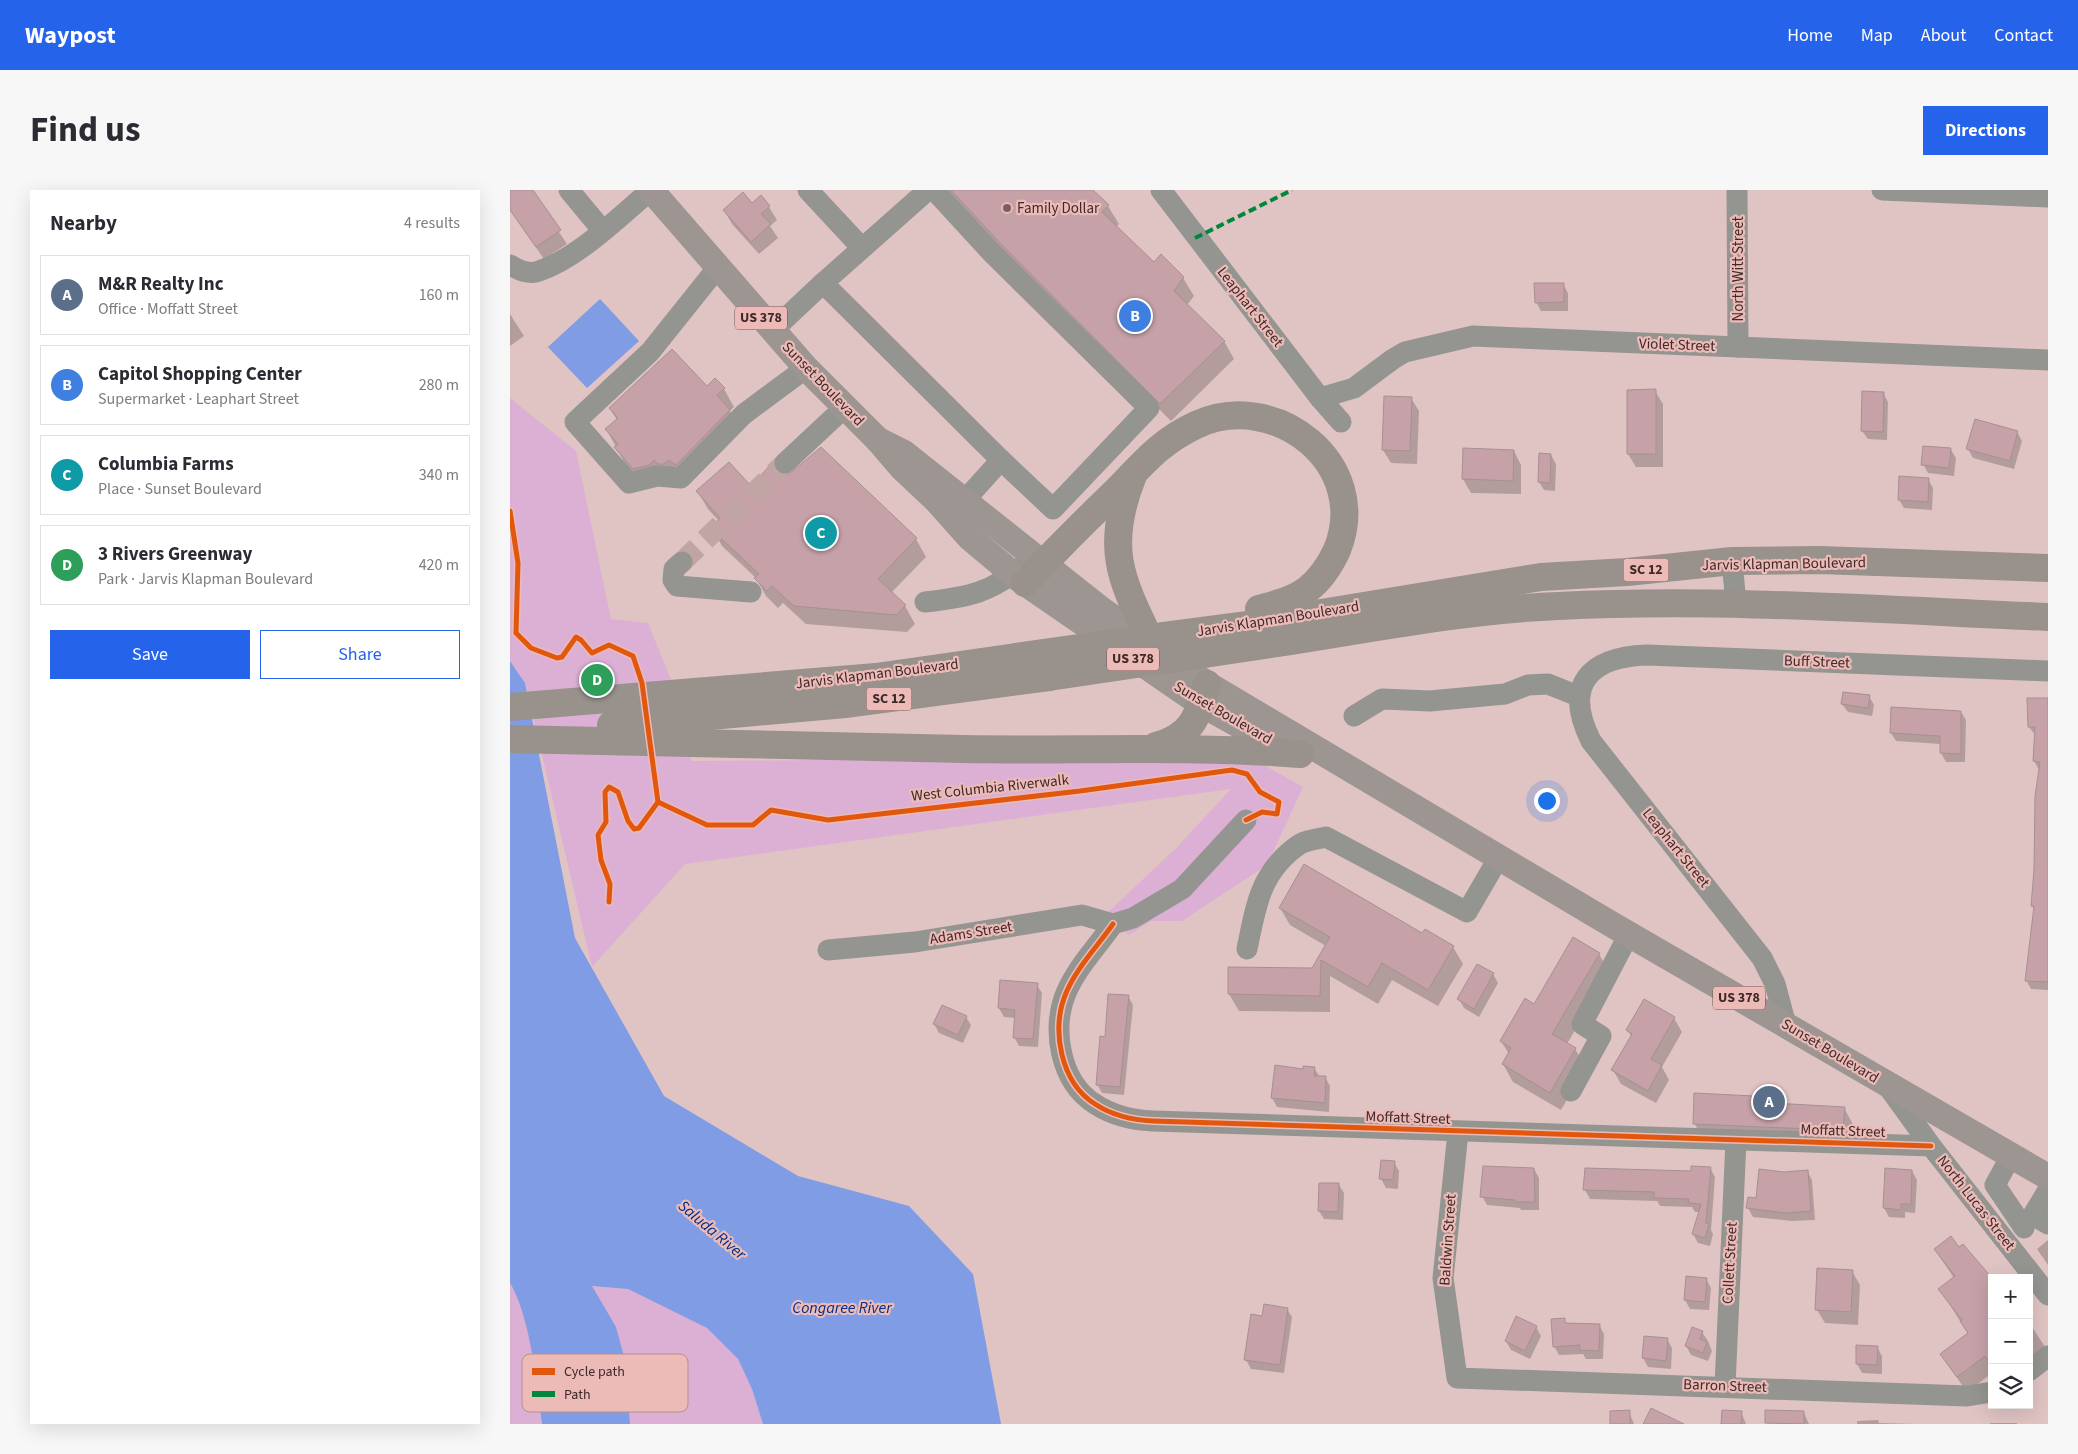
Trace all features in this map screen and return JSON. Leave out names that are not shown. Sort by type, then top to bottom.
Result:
[{"type":"highway","points":[[1028,569],[1134,472],[1148,455],[1171,438],[1197,424],[1225,417],[1254,417],[1282,424],[1307,438],[1328,460],[1340,486],[1344,515],[1339,543],[1327,569],[1313,585],[1295,597],[1242,621]]},
{"type":"highway","points":[[1134,472],[1122,504],[1117,545],[1128,593],[1160,643]]},
{"type":"highway","name":"Jarvis Klapman Boulevard","points":[[510,734],[729,703],[876,677],[1016,657],[1160,643],[1242,621],[1541,576],[1628,572],[1732,561],[1819,560],[2048,568]]},
{"type":"highway","name":"Jarvis Klapman Boulevard","points":[[510,707],[864,702],[1049,677],[1471,613],[1558,606],[1736,604],[2048,617]]},
{"type":"highway","points":[[1150,748],[1171,742],[1182,735],[1193,724],[1204,694]]},
{"type":"highway","points":[[510,739],[964,749],[1150,748],[1254,750],[1300,754]]},
{"type":"main road","name":"Sunset Boulevard","points":[[651,190],[772,331],[970,538],[1160,643],[1204,694],[1432,816],[1629,934],[2048,1177]]},
{"type":"main road","name":"Sunset Boulevard","points":[[878,440],[904,452],[965,500],[1028,569],[1204,694],[1253,733],[1300,754],[1386,799],[1432,816]]},
{"type":"street","points":[[569,190],[603,231]]},
{"type":"street","points":[[510,264],[519,270],[538,272],[574,252],[603,231],[651,190]]},
{"type":"street","points":[[808,190],[862,248]]},
{"type":"street","points":[[772,331],[928,190]]},
{"type":"street","points":[[823,283],[1052,509],[1149,408],[991,252],[934,190]]},
{"type":"street","name":"Leaphart Street","points":[[1160,190],[1320,398],[1341,422]]},
{"type":"street","name":"North Witt Street","points":[[1737,190],[1738,347]]},
{"type":"street","points":[[1882,190],[2048,198]]},
{"type":"street","points":[[718,267],[650,352],[576,422],[581,429],[629,483],[657,476],[681,478],[744,414],[806,368]]},
{"type":"street","name":"Violet Street","points":[[1320,398],[1354,388],[1405,352],[1473,336],[2048,360]]},
{"type":"street","points":[[785,462],[845,407]]},
{"type":"street","points":[[965,500],[1001,460]]},
{"type":"street","points":[[1732,561],[1736,604]]},
{"type":"street","points":[[682,562],[674,569],[673,580],[677,586],[751,592]]},
{"type":"street","points":[[925,602],[952,599],[987,590],[1028,569]]},
{"type":"street","name":"Buff Street","points":[[1578,696],[1590,673],[1604,663],[1619,658],[1647,655],[2048,671]]},
{"type":"street","points":[[1354,716],[1382,699],[1430,701],[1504,694],[1528,685],[1548,684],[1578,696]]},
{"type":"street","name":"Leaphart Street","points":[[1578,696],[1580,714],[1599,753],[1762,958],[1775,984],[1786,1025]]},
{"type":"street","points":[[1113,924],[1133,918],[1182,888],[1246,820]]},
{"type":"street","points":[[1247,949],[1260,890],[1276,866],[1301,844],[1326,837],[1467,912],[1499,857]]},
{"type":"street","name":"Adams Street","points":[[828,950],[914,942],[1082,915],[1113,924]]},
{"type":"street","name":"Moffatt Street","points":[[1113,924],[1072,980],[1061,1008],[1058,1022],[1061,1051],[1074,1080],[1093,1103],[1118,1116],[1153,1122],[1931,1146]]},
{"type":"street","points":[[1571,1091],[1601,1036],[1582,1024],[1629,934]]},
{"type":"street","name":"North Lucas Street","points":[[1887,1085],[1931,1146],[2048,1295]]},
{"type":"street","name":"Baldwin Street","points":[[1457,1378],[1443,1278],[1458,1132]]},
{"type":"street","name":"Collett Street","points":[[1724,1386],[1736,1140]]},
{"type":"street","points":[[2011,1156],[1995,1185],[2035,1223]]},
{"type":"street","points":[[2008,1244],[2035,1223],[2048,1190]]},
{"type":"street","points":[[2033,1368],[2048,1356]]},
{"type":"street","name":"Barron Street","points":[[1457,1378],[1966,1396],[1988,1393]]},
{"type":"shaded area","points":[[510,398],[576,451],[611,619],[648,623],[670,677],[692,761],[1250,757],[1303,787],[1267,865],[1182,921],[1151,921],[1129,935],[1103,917],[1176,848],[1231,789],[685,864],[592,967],[525,683],[510,661]]},
{"type":"shaded area","points":[[510,1283],[523,1313],[532,1354],[522,1354],[522,1412],[540,1412],[542,1424],[510,1424]]},
{"type":"shaded area","points":[[591,1286],[628,1289],[707,1328],[738,1359],[752,1389],[763,1424],[630,1424],[629,1412],[688,1412],[688,1354],[622,1354]]},
{"type":"water","points":[[600,299],[639,341],[587,388],[548,347]]},
{"type":"water","name":"Congaree River","points":[[510,661],[525,683],[575,938],[664,1096],[798,1176],[909,1206],[973,1274],[1001,1424],[763,1424],[752,1389],[738,1359],[707,1328],[628,1289],[592,1286],[616,1327],[623,1354],[532,1354],[523,1313],[510,1283]]},
{"type":"water","name":"Congaree River","points":[[540,1412],[629,1412],[630,1424],[542,1424]]},
{"type":"building","points":[[510,190],[533,190],[561,230],[536,247],[510,210]]},
{"type":"building","points":[[951,190],[1093,190],[1109,205],[1102,212],[1154,262],[1161,254],[1184,277],[1174,291],[1225,341],[1160,404],[1000,243]]},
{"type":"building","points":[[743,192],[752,203],[761,195],[770,206],[761,214],[771,224],[751,242],[723,210]]},
{"type":"building","points":[[1534,283],[1564,283],[1564,302],[1535,303]]},
{"type":"building","points":[[672,349],[707,386],[715,378],[725,388],[717,395],[730,410],[676,465],[669,460],[664,464],[658,464],[654,460],[649,465],[633,469],[614,447],[618,444],[605,429],[618,418],[609,408]]},
{"type":"building","points":[[1656,389],[1656,454],[1627,454],[1627,390]]},
{"type":"building","points":[[1862,391],[1884,392],[1883,432],[1861,431]]},
{"type":"building","points":[[1384,396],[1412,397],[1410,451],[1382,450]]},
{"type":"building","points":[[1975,419],[2018,431],[2010,461],[1966,449]]},
{"type":"building","points":[[1923,446],[1951,448],[1949,468],[1921,465]]},
{"type":"building","points":[[821,447],[917,538],[878,579],[906,605],[896,615],[794,606],[772,586],[767,591],[754,578],[759,574],[710,528],[720,518],[696,491],[729,462],[751,486],[773,462],[776,472],[788,475]]},
{"type":"building","points":[[1463,448],[1514,450],[1513,481],[1462,479]]},
{"type":"building","points":[[1539,453],[1551,454],[1550,483],[1538,482]]},
{"type":"building","points":[[1899,476],[1929,478],[1928,502],[1898,500]]},
{"type":"building","points":[[1843,692],[1870,695],[1868,708],[1841,704]]},
{"type":"building","points":[[2027,698],[2048,698],[2048,982],[2025,981],[2034,906],[2031,906],[2034,870],[2035,796],[2040,762],[2033,761],[2035,727],[2028,727]]},
{"type":"building","points":[[1891,707],[1961,711],[1961,754],[1940,753],[1940,736],[1890,733]]},
{"type":"building","points":[[1304,864],[1422,933],[1425,929],[1454,946],[1428,990],[1382,963],[1368,987],[1321,960],[1320,996],[1228,994],[1228,967],[1312,968],[1330,937],[1279,908]]},
{"type":"building","points":[[1573,937],[1600,953],[1552,1034],[1576,1048],[1550,1093],[1502,1064],[1511,1048],[1500,1041],[1525,998],[1534,1004]]},
{"type":"building","points":[[1477,964],[1494,973],[1474,1009],[1457,999]]},
{"type":"building","points":[[1000,980],[1038,983],[1033,1039],[1013,1038],[1015,1010],[998,1008]]},
{"type":"building","points":[[1108,994],[1129,995],[1120,1087],[1096,1085],[1100,1036],[1105,1037]]},
{"type":"building","points":[[1644,999],[1675,1017],[1651,1059],[1662,1065],[1648,1091],[1611,1070],[1632,1034],[1626,1030]]},
{"type":"building","points":[[942,1005],[967,1016],[958,1035],[933,1024]]},
{"type":"building","points":[[1275,1065],[1303,1069],[1303,1066],[1315,1067],[1314,1076],[1326,1076],[1325,1103],[1271,1098]]},
{"type":"building","points":[[1694,1093],[1754,1096],[1754,1102],[1845,1107],[1843,1128],[1834,1127],[1834,1130],[1693,1124]]},
{"type":"building","points":[[1381,1160],[1395,1161],[1393,1180],[1379,1179]]},
{"type":"building","points":[[1483,1166],[1534,1168],[1535,1202],[1515,1202],[1515,1200],[1480,1197]]},
{"type":"building","points":[[1691,1166],[1711,1167],[1706,1223],[1709,1224],[1705,1238],[1692,1234],[1701,1204],[1688,1203],[1689,1199],[1654,1198],[1654,1192],[1583,1190],[1585,1168],[1691,1171]]},
{"type":"building","points":[[1885,1168],[1912,1170],[1911,1204],[1901,1204],[1901,1210],[1883,1208]]},
{"type":"building","points":[[1759,1169],[1784,1172],[1808,1170],[1811,1211],[1786,1213],[1746,1208],[1748,1197],[1756,1198]]},
{"type":"building","points":[[1319,1183],[1339,1183],[1338,1212],[1318,1211]]},
{"type":"building","points":[[1951,1236],[1959,1247],[1963,1244],[1989,1274],[1988,1360],[1985,1356],[1957,1377],[1940,1354],[1968,1333],[1960,1321],[1962,1320],[1938,1289],[1955,1276],[1934,1249]]},
{"type":"building","points":[[1817,1268],[1853,1270],[1851,1312],[1815,1310]]},
{"type":"building","points":[[1686,1276],[1707,1278],[1705,1302],[1684,1300]]},
{"type":"building","points":[[1264,1304],[1288,1308],[1280,1365],[1244,1360],[1251,1314],[1262,1316]]},
{"type":"building","points":[[1516,1316],[1537,1326],[1525,1351],[1505,1341]]},
{"type":"building","points":[[1565,1318],[1565,1323],[1600,1324],[1599,1351],[1579,1350],[1580,1345],[1553,1347],[1551,1319]]},
{"type":"building","points":[[1692,1327],[1703,1331],[1700,1339],[1707,1342],[1703,1353],[1685,1346]]},
{"type":"building","points":[[1644,1336],[1668,1338],[1666,1361],[1642,1358]]},
{"type":"building","points":[[1856,1345],[1878,1346],[1877,1365],[1856,1364]]},
{"type":"building","points":[[1651,1408],[1684,1424],[1643,1424]]},
{"type":"building","points":[[1630,1410],[1630,1424],[1610,1424],[1610,1411]]},
{"type":"building","points":[[1722,1410],[1742,1411],[1741,1424],[1721,1424]]},
{"type":"building","points":[[1765,1410],[1804,1411],[1804,1424],[1765,1423]]},
{"type":"tunnel","points":[[682,562],[785,463]]},
{"type":"marked path","points":[[1195,238],[1292,190]]},
{"type":"cycle path","points":[[510,511],[518,563],[516,633],[531,648],[557,658],[562,657],[576,637],[592,653],[609,645],[633,656],[642,683],[658,802],[639,828],[634,829],[628,821],[618,792],[609,787],[605,792],[606,822],[598,835],[601,860],[610,884],[609,902]]},
{"type":"cycle path","name":"West Columbia Riverwalk","points":[[658,802],[707,825],[753,825],[771,810],[828,820],[1080,791],[1232,770],[1247,774],[1260,792],[1279,802],[1277,814],[1262,812],[1246,820]]},
{"type":"cycle path","points":[[1113,924],[1081,966],[1066,993],[1059,1022],[1059,1038],[1066,1069],[1083,1094],[1095,1104],[1123,1117],[1153,1121],[1931,1146]]},
{"type":"place","name":"Family Dollar","points":[[1007,208]]},
{"type":"place","name":"Capitol Shopping Center","points":[[1135,316]]},
{"type":"place","name":"Columbia Farms","points":[[821,533]]},
{"type":"place","name":"3 Rivers Greenway","points":[[597,680]]},
{"type":"place","name":"M&R Realty Inc","points":[[1769,1102]]},
{"type":"water label","name":"Saluda River","points":[[712,1230]]}]
